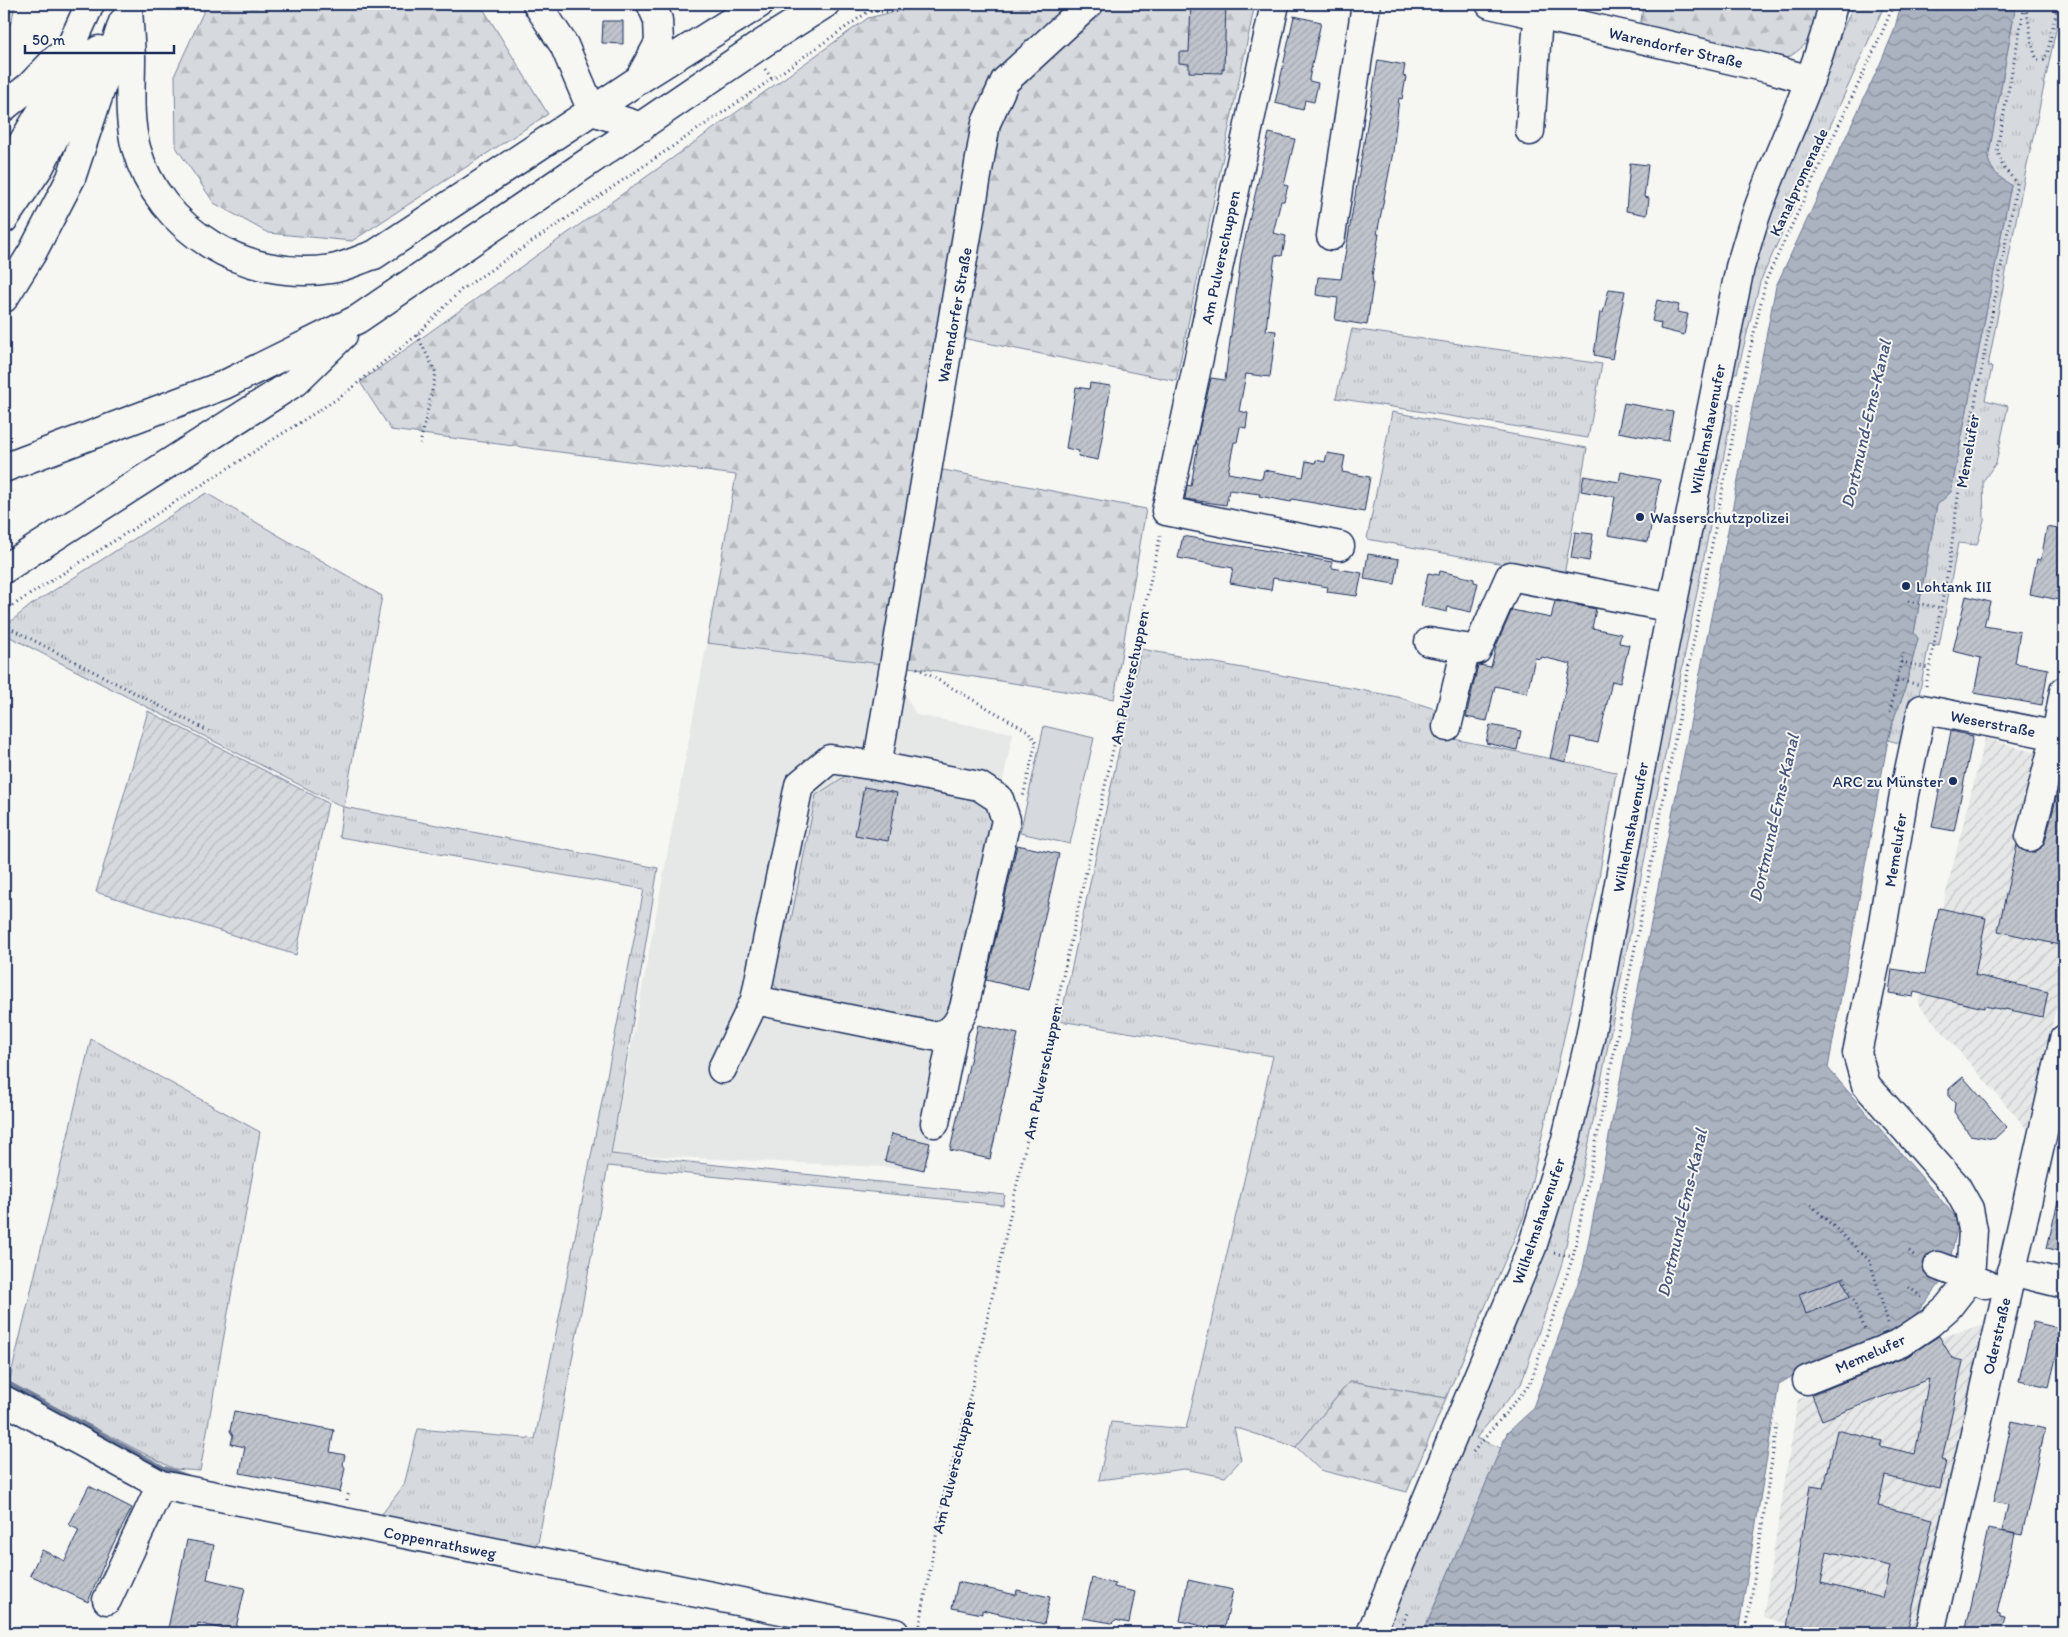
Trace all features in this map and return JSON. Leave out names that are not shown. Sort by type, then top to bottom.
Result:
[{"type":"main road","points":[[537,4],[564,45],[592,111],[642,127]]},
{"type":"main road","points":[[640,79],[659,43],[658,20],[651,4]]},
{"type":"main road","points":[[129,6],[131,123],[136,149],[151,184],[173,216],[205,243],[235,257],[266,267],[295,271],[332,269],[374,254],[640,79],[759,4]]},
{"type":"main road","points":[[762,43],[769,4]]},
{"type":"main road","points":[[4,468],[224,385],[358,319],[642,127],[762,43],[825,4]]},
{"type":"main road","name":"Warendorfer Straße","points":[[877,766],[986,123],[1005,81],[1088,4]]},
{"type":"main road","name":"Am Pulverschuppen","points":[[1166,512],[1275,4]]},
{"type":"main road","points":[[1331,236],[1366,4]]},
{"type":"main road","name":"Warendorfer Straße","points":[[1490,4],[1771,69],[1810,80]]},
{"type":"main road","name":"Wilhelmshavenufer","points":[[1371,1633],[1532,1247],[1566,1143],[1590,1038],[1672,608],[1740,267],[1758,209],[1825,38],[1833,4]]},
{"type":"main road","points":[[4,174],[41,112],[89,6]]},
{"type":"main road","points":[[4,218],[40,166],[101,46],[129,6]]},
{"type":"main road","points":[[4,298],[32,253],[71,178],[129,6]]},
{"type":"main road","points":[[1530,132],[1537,31],[1540,16]]},
{"type":"main road","points":[[4,107],[31,85],[71,44]]},
{"type":"main road","points":[[4,569],[295,382],[358,319]]},
{"type":"main road","points":[[1166,512],[1340,546]]},
{"type":"main road","points":[[1429,642],[1477,650],[1510,576],[1672,608]]},
{"type":"main road","points":[[1447,726],[1466,648]]},
{"type":"main road","points":[[2030,838],[2060,732],[2064,691]]},
{"type":"main road","name":"Weserstraße","points":[[1920,697],[2044,733],[2060,732]]},
{"type":"main road","name":"Memelufer","points":[[1807,1380],[1884,1350],[1930,1323],[1970,1279],[1974,1230],[1969,1209],[1956,1186],[1866,1085],[1857,1053],[1880,941],[1920,697]]},
{"type":"main road","points":[[722,1069],[756,1000],[799,786],[830,759],[979,786],[999,799],[1006,820],[964,1008],[954,1029],[935,1124]]},
{"type":"main road","points":[[756,1000],[933,1036],[954,1029]]},
{"type":"main road","name":"Oderstraße","points":[[1930,1633],[2064,1039]]},
{"type":"main road","points":[[1938,1266],[1970,1279],[2064,1284]]},
{"type":"main road","name":"Coppenrathsweg","points":[[8,1409],[161,1485],[895,1633]]},
{"type":"main road","points":[[107,1600],[161,1485]]},
{"type":"path","points":[[4,611],[343,394],[417,335],[461,290],[879,4]]},
{"type":"path","points":[[870,11],[894,12],[926,4]]},
{"type":"path","name":"Kanalpromenade","points":[[1744,377],[1766,280],[1894,4]]},
{"type":"path","points":[[2025,5],[2034,55],[2038,60],[2044,60],[2048,51],[2057,8],[2064,7]]},
{"type":"path","name":"Memelufer","points":[[1920,697],[1930,668],[1949,565],[1960,482],[2017,183],[2003,168],[1997,150],[2025,5]]},
{"type":"path","points":[[417,335],[436,372],[420,444]]},
{"type":"path","name":"Am Pulverschuppen","points":[[918,1633],[943,1498],[971,1392],[1166,512]]},
{"type":"path","points":[[1908,602],[1941,608]]},
{"type":"path","points":[[4,625],[210,732]]},
{"type":"path","points":[[1890,712],[1903,653]]},
{"type":"path","points":[[897,655],[920,671],[1028,731],[1036,742],[1019,814],[1006,820]]},
{"type":"path","points":[[1901,662],[1930,668]]},
{"type":"path","points":[[1897,680],[1920,697]]},
{"type":"path","points":[[1810,1205],[1870,1261],[1884,1350]]},
{"type":"path","points":[[1844,1277],[1870,1343],[1884,1350]]},
{"type":"path","points":[[1909,1287],[1927,1300]]},
{"type":"path","points":[[1746,1633],[1777,1425]]},
{"type":"shaded area","points":[[707,643],[868,659],[906,666],[902,688],[916,715],[1013,733],[961,976],[925,1169],[611,1154]]},
{"type":"shaded area","points":[[1985,738],[2064,761],[2064,975],[2027,1129],[1918,1004]]},
{"type":"shaded area","points":[[1988,1323],[1914,1633],[1819,1633],[1763,1617],[1798,1400],[1894,1352]]},
{"type":"green space","points":[[4,4],[15,4],[12,20],[4,36]]},
{"type":"green space","points":[[207,4],[484,10],[548,114],[352,241],[268,233],[214,203],[176,147],[175,74]]},
{"type":"green space","points":[[926,4],[1255,4],[1176,381],[962,338],[938,469],[1146,509],[1114,699],[924,669],[707,643],[736,475],[391,430],[360,382],[868,18]]},
{"type":"green space","points":[[1644,4],[1817,4],[1815,23],[1810,37],[1800,49],[1784,60],[1639,31]]},
{"type":"green space","points":[[1854,4],[1885,4],[1760,282],[1737,373],[1729,372],[1745,268],[1818,87]]},
{"type":"green space","points":[[2016,4],[2062,4],[2061,10],[2064,11],[2064,26],[2057,25],[2022,189],[1988,366],[1992,367],[1985,400],[2008,406],[1996,463],[1983,481],[1984,520],[1977,545],[1958,543],[1939,646],[1929,644],[1909,746],[1888,740],[1903,696],[1918,639],[1914,634],[1937,505],[1951,492],[2011,185],[1996,174],[1988,159]]},
{"type":"green space","points":[[1352,329],[1602,364],[1588,438],[1336,398]]},
{"type":"green space","points":[[1724,400],[1734,404],[1589,1142],[1562,1263],[1521,1384],[1476,1438],[1501,1448],[1423,1633],[1382,1633],[1539,1254]]},
{"type":"green space","points":[[1392,412],[1587,448],[1564,575],[1367,539]]},
{"type":"green space","points":[[206,493],[382,596],[344,807],[658,868],[611,1154],[1005,1195],[1003,1205],[608,1166],[538,1543],[528,1551],[379,1518],[404,1485],[418,1429],[535,1439],[644,889],[339,837],[343,807],[4,634],[4,627],[31,605]]},
{"type":"green space","points":[[1141,649],[1398,697],[1435,709],[1434,735],[1616,772],[1597,890],[1524,1216],[1446,1398],[1350,1381],[1296,1447],[1234,1427],[1241,1460],[1225,1477],[1184,1469],[1099,1480],[1111,1422],[1186,1429],[1273,1056],[1060,1021]]},
{"type":"green space","points":[[148,711],[328,803],[296,955],[96,892]]},
{"type":"green space","points":[[1044,726],[1094,738],[1070,844],[1020,833]]},
{"type":"green space","points":[[850,773],[983,800],[994,825],[950,1014],[931,1026],[784,997],[770,979],[781,928],[791,920],[816,795]]},
{"type":"green space","points":[[91,1039],[260,1132],[200,1471],[174,1469],[9,1383]]},
{"type":"green space","points":[[1350,1381],[1446,1398],[1407,1492],[1320,1470],[1296,1447]]},
{"type":"water","name":"Dortmund-Ems-Kanal","points":[[1901,4],[2016,4],[1988,159],[1996,174],[2011,185],[1951,492],[1937,505],[1914,633],[1918,638],[1903,696],[1888,740],[1828,1068],[1959,1221],[1946,1276],[1912,1319],[1879,1339],[1811,1365],[1779,1384],[1738,1633],[1423,1633],[1507,1433],[1532,1410],[1583,1269],[1776,286],[1880,64],[1894,31]]},
{"type":"building","points":[[1191,4],[1226,4],[1224,69],[1222,69],[1222,73],[1189,72],[1189,64],[1179,63],[1179,52],[1189,52]]},
{"type":"building","points":[[1294,16],[1321,22],[1309,79],[1309,81],[1318,83],[1314,102],[1305,100],[1303,110],[1275,103]]},
{"type":"building","points":[[603,21],[623,21],[623,44],[602,43]]},
{"type":"building","points":[[1378,60],[1405,65],[1403,76],[1406,77],[1402,99],[1399,98],[1393,152],[1377,234],[1379,234],[1367,325],[1335,320],[1338,298],[1316,295],[1318,277],[1341,279]]},
{"type":"building","points":[[1269,133],[1295,139],[1284,185],[1288,186],[1284,201],[1281,201],[1273,233],[1286,236],[1282,256],[1275,255],[1266,330],[1276,331],[1270,377],[1246,374],[1239,411],[1248,413],[1246,428],[1240,427],[1237,442],[1234,442],[1228,473],[1262,479],[1264,470],[1303,477],[1306,461],[1315,463],[1316,460],[1325,462],[1327,453],[1345,456],[1342,472],[1370,477],[1364,512],[1292,499],[1291,502],[1259,496],[1260,494],[1229,490],[1226,505],[1185,499],[1187,485],[1191,486],[1198,444],[1196,444],[1211,378],[1225,380],[1241,257]]},
{"type":"building","points":[[1630,163],[1648,165],[1644,197],[1649,198],[1647,215],[1626,211]]},
{"type":"building","points":[[1609,289],[1625,291],[1612,359],[1594,355],[1600,312],[1603,313]]},
{"type":"building","points":[[1657,300],[1679,305],[1677,312],[1688,314],[1684,335],[1660,329],[1661,323],[1652,321]]},
{"type":"building","points":[[1090,383],[1111,386],[1098,460],[1078,456],[1079,451],[1066,448],[1076,387],[1089,389]]},
{"type":"building","points":[[1624,403],[1673,412],[1668,441],[1618,432]]},
{"type":"building","points":[[1621,472],[1660,480],[1648,542],[1608,535],[1615,497],[1581,491],[1584,476],[1619,482]]},
{"type":"building","points":[[2047,527],[2064,530],[2064,601],[2030,594],[2037,559],[2041,560]]},
{"type":"building","points":[[1575,532],[1593,534],[1589,561],[1571,558]]},
{"type":"building","points":[[1183,536],[1332,562],[1332,568],[1362,573],[1357,596],[1327,592],[1328,587],[1273,578],[1271,590],[1230,583],[1233,568],[1178,558]]},
{"type":"building","points":[[1368,554],[1399,559],[1395,584],[1364,579]]},
{"type":"building","points":[[1440,571],[1474,579],[1474,582],[1478,583],[1471,612],[1448,607],[1447,612],[1421,606],[1428,573],[1439,575]]},
{"type":"building","points":[[1966,596],[1990,602],[1984,626],[2020,632],[2015,663],[2048,669],[2042,705],[1974,693],[1981,658],[1953,651]]},
{"type":"building","points":[[1555,601],[1596,609],[1592,628],[1621,634],[1619,643],[1629,645],[1620,683],[1612,681],[1598,743],[1571,737],[1566,762],[1550,758],[1571,664],[1542,657],[1541,659],[1535,658],[1527,693],[1495,686],[1487,721],[1466,717],[1478,665],[1491,667],[1496,646],[1512,610],[1551,618]]},
{"type":"building","points":[[1490,725],[1521,731],[1517,750],[1486,743]]},
{"type":"building","name":"ARC zu Münster","points":[[1951,731],[1973,736],[1954,831],[1932,827]]},
{"type":"building","points":[[2064,769],[2064,946],[1998,931],[2017,845],[2027,852],[2035,852],[2041,848],[2045,841]]},
{"type":"building","points":[[864,787],[897,793],[888,841],[855,835]]},
{"type":"building","points":[[1017,845],[1059,854],[1028,990],[986,980]]},
{"type":"building","points":[[1939,908],[1986,918],[1975,975],[2048,992],[2043,1017],[2005,1009],[1984,1006],[1984,1008],[1914,992],[1913,997],[1889,993],[1892,969],[1925,974]]},
{"type":"building","points":[[978,1025],[1018,1034],[990,1159],[950,1150]]},
{"type":"building","points":[[1963,1077],[2007,1127],[1994,1139],[1970,1135],[1954,1112],[1955,1103],[1949,1097],[1949,1089]]},
{"type":"building","points":[[891,1134],[930,1143],[924,1170],[885,1161]]},
{"type":"building","points":[[2058,1201],[2064,1201],[2064,1252],[2047,1248]]},
{"type":"building","points":[[1842,1278],[1850,1297],[1806,1314],[1799,1294]]},
{"type":"building","points":[[2033,1322],[2063,1329],[2049,1387],[2019,1380]]},
{"type":"building","points":[[1939,1336],[1952,1358],[1963,1361],[1942,1460],[1946,1461],[1940,1489],[1885,1476],[1878,1506],[1933,1519],[1907,1633],[1800,1633],[1800,1631],[1787,1628],[1810,1486],[1824,1488],[1837,1430],[1882,1441],[1880,1446],[1915,1454],[1929,1379],[1822,1420],[1812,1395],[1906,1357]],"holes":[[[1827,1551],[1890,1566],[1883,1598],[1821,1583]]]},
{"type":"building","points":[[234,1411],[334,1430],[330,1452],[345,1455],[343,1464],[345,1468],[340,1492],[240,1473],[245,1447],[231,1444],[233,1436],[230,1431]]},
{"type":"building","points":[[2012,1421],[2045,1429],[2022,1535],[2002,1531],[2008,1505],[1994,1502]]},
{"type":"building","points":[[89,1486],[132,1508],[110,1550],[88,1602],[30,1575],[42,1550],[65,1561],[79,1530],[69,1525]]},
{"type":"building","points":[[1988,1529],[2015,1534],[1997,1613],[2000,1614],[2000,1617],[2006,1618],[2002,1633],[1965,1633]]},
{"type":"building","points":[[187,1540],[214,1545],[207,1579],[245,1588],[235,1632],[198,1623],[196,1633],[167,1633]]},
{"type":"building","points":[[1092,1578],[1115,1584],[1114,1587],[1135,1592],[1129,1623],[1115,1620],[1112,1623],[1083,1618]]},
{"type":"building","points":[[1188,1580],[1233,1590],[1224,1631],[1180,1621]]},
{"type":"building","points":[[958,1582],[1016,1595],[1017,1590],[1050,1597],[1044,1624],[982,1610],[982,1614],[952,1608]]},
{"type":"waterway","points":[[4,1382],[162,1468],[187,1477]]},
{"type":"place","name":"Wasserschutzpolizei","points":[[1640,517]]},
{"type":"place","name":"Lohtank III","points":[[1906,586]]},
{"type":"place","name":"ARC zu Münster","points":[[1953,781]]}]
